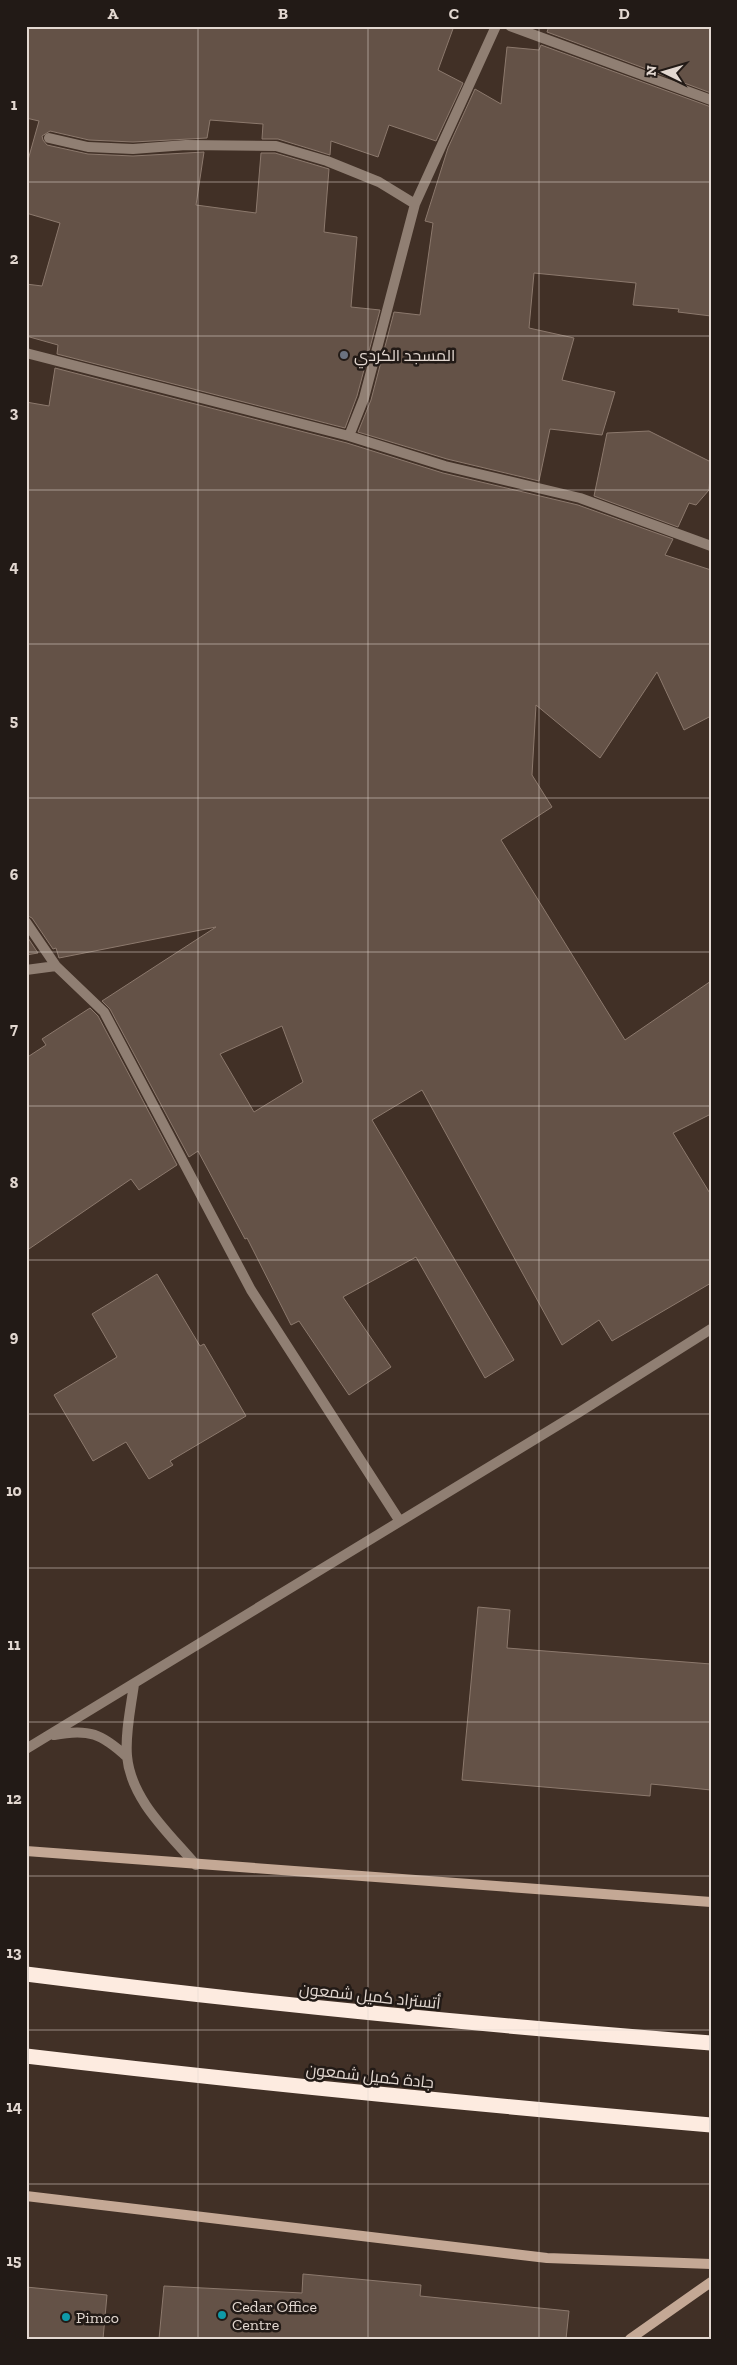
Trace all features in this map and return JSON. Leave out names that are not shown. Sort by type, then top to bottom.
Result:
[{"type":"highway","name":"أتستراد كميل شمعون","points":[[26,1974],[193,1996],[486,2025],[711,2043]]},
{"type":"highway","name":"جادة كميل شمعون","points":[[26,2056],[494,2106],[711,2125]]},
{"type":"main road","points":[[26,1851],[711,1902]]},
{"type":"main road","points":[[26,2196],[547,2258],[711,2264]]},
{"type":"main road","points":[[630,2339],[711,2282]]},
{"type":"street","points":[[349,436],[364,398],[415,204],[496,26]]},
{"type":"street","points":[[510,26],[711,100]]},
{"type":"street","points":[[49,138],[88,147],[133,149],[186,144],[276,146],[327,161],[379,182],[415,204]]},
{"type":"street","points":[[26,353],[349,436],[446,466],[580,498],[711,546]]},
{"type":"street","points":[[26,922],[56,966],[104,1012],[251,1290],[399,1520]]},
{"type":"street","points":[[26,970],[56,966]]},
{"type":"street","points":[[26,1749],[399,1520],[578,1413],[711,1329]]},
{"type":"street","points":[[134,1684],[127,1757],[133,1782],[145,1804],[196,1865]]},
{"type":"street","points":[[47,1736],[74,1731],[94,1733],[112,1743],[127,1757]]},
{"type":"building","points":[[26,26],[454,26],[438,70],[463,83],[436,141],[389,125],[378,157],[331,141],[330,155],[278,139],[262,139],[263,124],[210,120],[207,138],[133,142],[89,140],[50,131],[42,136],[47,145],[88,154],[133,156],[204,152],[196,205],[256,213],[261,153],[275,153],[329,169],[324,232],[357,237],[351,307],[380,310],[357,396],[345,428],[57,354],[58,345],[26,336],[26,284],[42,286],[60,223],[26,213],[26,167],[39,121],[26,118]]},
{"type":"building","points":[[549,26],[711,26],[711,93],[547,32]]},
{"type":"building","points":[[541,45],[711,107],[711,316],[678,312],[679,309],[633,305],[636,283],[534,273],[529,328],[574,338],[562,380],[615,392],[602,435],[550,429],[539,481],[447,459],[358,432],[371,400],[394,312],[420,315],[433,223],[425,221],[448,148],[475,89],[501,104],[507,47],[539,50]]},
{"type":"building","points":[[55,368],[347,443],[443,473],[578,505],[673,539],[665,555],[711,570],[711,716],[684,730],[657,672],[600,758],[536,705],[532,775],[552,807],[501,840],[625,1040],[711,981],[711,1114],[673,1133],[711,1195],[711,1283],[612,1341],[599,1320],[562,1345],[422,1090],[372,1120],[514,1360],[485,1378],[416,1257],[343,1297],[391,1367],[349,1395],[299,1321],[291,1325],[247,1238],[245,1239],[198,1151],[189,1157],[110,1009],[102,1001],[216,927],[59,958],[56,948],[53,949],[32,918],[26,915],[26,402],[49,406]],"holes":[[[282,1026],[303,1082],[254,1112],[220,1054]]]},
{"type":"building","points":[[649,431],[711,462],[709,490],[696,505],[689,503],[678,527],[594,496],[607,433]]},
{"type":"building","points":[[26,935],[38,953],[26,955]]},
{"type":"building","points":[[90,1008],[98,1016],[177,1165],[139,1190],[131,1179],[26,1251],[26,1058],[46,1045],[42,1039]]},
{"type":"building","points":[[157,1274],[200,1346],[204,1344],[246,1416],[170,1461],[173,1465],[149,1479],[126,1442],[93,1461],[54,1395],[117,1357],[92,1314]]},
{"type":"building","points":[[478,1607],[510,1610],[507,1648],[711,1664],[711,1790],[651,1784],[650,1796],[462,1780]]},
{"type":"building","points":[[303,2274],[421,2285],[420,2296],[569,2311],[566,2339],[159,2339],[164,2286],[302,2293]]},
{"type":"building","name":"Pimco","points":[[26,2287],[107,2295],[103,2339],[26,2339]]},
{"type":"place","name":"المسجد الكردي","points":[[344,355]]},
{"type":"place","name":"Cedar Office Centre","points":[[222,2315]]},
{"type":"place","name":"Pimco","points":[[66,2317]]}]
